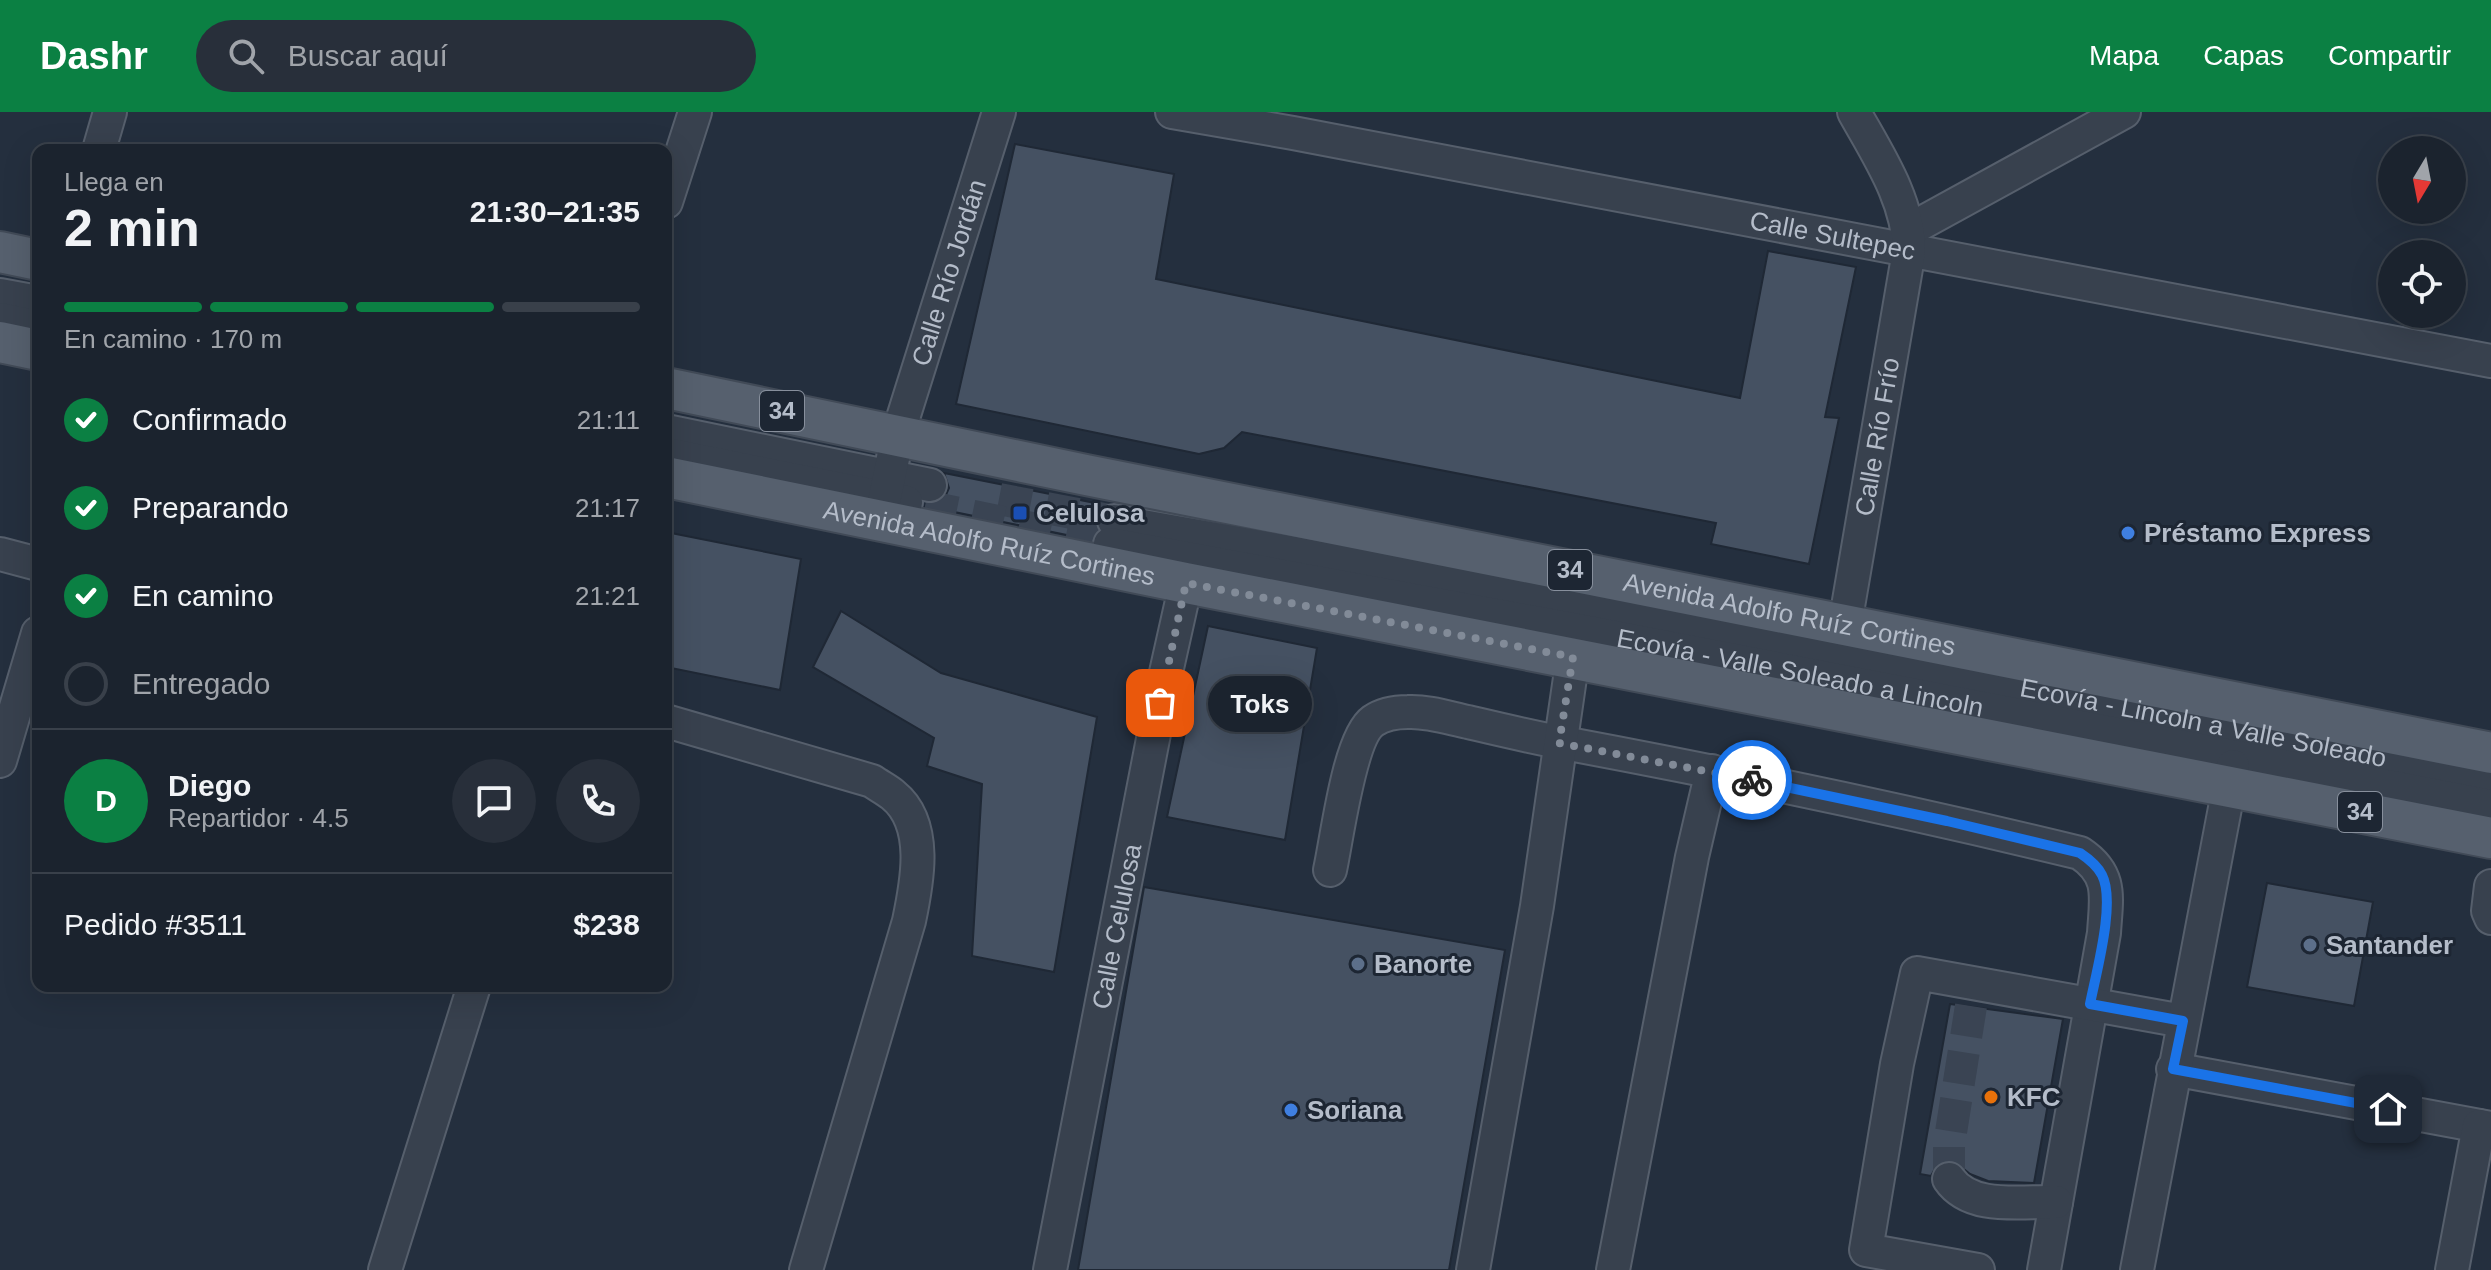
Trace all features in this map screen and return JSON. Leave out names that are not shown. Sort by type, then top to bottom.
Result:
[{"type":"main road","points":[[0,252],[32,259]]},
{"type":"main road","points":[[0,342],[32,349]]},
{"type":"main road","name":"Avenida Adolfo Ruíz Cortines","points":[[672,389],[1086,475],[1845,624],[2236,745],[2491,838]]},
{"type":"main road","name":"Avenida Adolfo Ruíz Cortines","points":[[672,478],[885,498],[1186,583],[1573,657],[2236,745],[2491,753]]},
{"type":"street","points":[[101,144],[110,112]]},
{"type":"street","points":[[672,183],[695,112]]},
{"type":"street","name":"Calle Río Jordán","points":[[885,498],[898,434],[999,112]]},
{"type":"street","name":"Calle Sultepec","points":[[1172,112],[1909,241],[2491,361]]},
{"type":"street","points":[[1293,133],[1317,112]]},
{"type":"street","points":[[1854,112],[1905,210],[1909,241],[2124,112]]},
{"type":"street","name":"Calle Río Frío","points":[[1845,624],[1909,241]]},
{"type":"street","points":[[0,295],[32,301]]},
{"type":"street","points":[[0,319],[32,326]]},
{"type":"street","points":[[672,433],[885,498]]},
{"type":"street","points":[[672,455],[885,498],[928,496]]},
{"type":"street","name":"Ecovía - Valle Soleado a Lincoln","points":[[1112,532],[1594,633],[2236,745],[2491,806]]},
{"type":"street","points":[[0,554],[32,562]]},
{"type":"street","name":"Calle Celulosa","points":[[1050,1270],[1186,583]]},
{"type":"street","points":[[0,761],[32,653]]},
{"type":"street","points":[[1473,1270],[1534,920],[1573,657]]},
{"type":"street","points":[[1330,870],[1354,755],[1362,732],[1373,721],[1388,714],[1409,712],[1434,714],[1559,743],[1712,771],[2080,853],[2098,868],[2107,891],[2104,933],[2044,1270]]},
{"type":"street","points":[[672,723],[872,781],[896,797],[910,820],[918,847],[918,880],[909,921],[806,1270]]},
{"type":"street","points":[[2137,1270],[2236,745]]},
{"type":"street","name":"Ecovía - Lincoln a Valle Soleado","points":[[2236,745],[2491,779]]},
{"type":"street","points":[[1613,1270],[1692,857],[1712,771]]},
{"type":"street","points":[[2491,886],[2488,911],[2491,918]]},
{"type":"street","points":[[1978,1270],[1866,1250],[1897,1064],[1917,973],[1974,995],[2090,1004],[2183,1021]]},
{"type":"street","points":[[385,1270],[472,992]]},
{"type":"street","points":[[2173,1069],[2485,1127],[2452,1270]]},
{"type":"street","points":[[1949,1179],[1956,1190],[1976,1200],[2056,1202]]},
{"type":"building","points":[[1015,144],[1174,174],[1156,279],[1740,398],[1768,251],[1856,267],[1825,417],[1839,418],[1809,564],[1711,544],[1716,523],[1242,432],[1224,448],[1199,454],[956,404]]},
{"type":"building","name":"Celulosa","points":[[944,473],[1105,505],[1096,517],[1098,530],[1091,540],[925,506],[945,497],[949,488]]},
{"type":"building","points":[[672,533],[801,559],[780,690],[672,668]]},
{"type":"building","points":[[841,611],[941,673],[1097,717],[1054,972],[972,956],[982,784],[927,766],[934,738],[813,667]]},
{"type":"building","points":[[1208,626],[1317,648],[1285,840],[1167,817]]},
{"type":"building","name":"Santander","points":[[2267,883],[2373,902],[2354,1006],[2247,987]]},
{"type":"building","name":"Soriana","points":[[1144,887],[1505,950],[1449,1270],[1078,1270]]},
{"type":"building","name":"KFC","points":[[1950,1004],[2063,1019],[2034,1183],[1988,1181],[1970,1174],[1954,1161],[1945,1160],[1937,1165],[1931,1176],[1920,1174]]},
{"type":"tunnel","points":[[999,499],[1114,521]]},
{"type":"tunnel","points":[[925,506],[1110,544]]},
{"type":"tunnel","points":[[1949,1179],[1949,1145],[1971,1006]]},
{"type":"way so far","points":[[1160,703],[1186,583],[1573,657],[1559,743],[1752,780]]},
{"type":"place","name":"Celulosa","points":[[1020,513]]},
{"type":"place","name":"Préstamo Express","points":[[2128,533]]},
{"type":"place","name":"Toks","points":[[1160,703]]},
{"type":"place","name":"Santander","points":[[2310,945]]},
{"type":"place","name":"Banorte","points":[[1358,964]]},
{"type":"place","name":"KFC","points":[[1991,1097]]},
{"type":"place","name":"Soriana","points":[[1291,1110]]},
{"type":"route","points":[[1752,780],[2080,853],[2093,862],[2103,875],[2107,891],[2104,933],[2090,1004],[2183,1021],[2173,1069],[2388,1109]]}]
